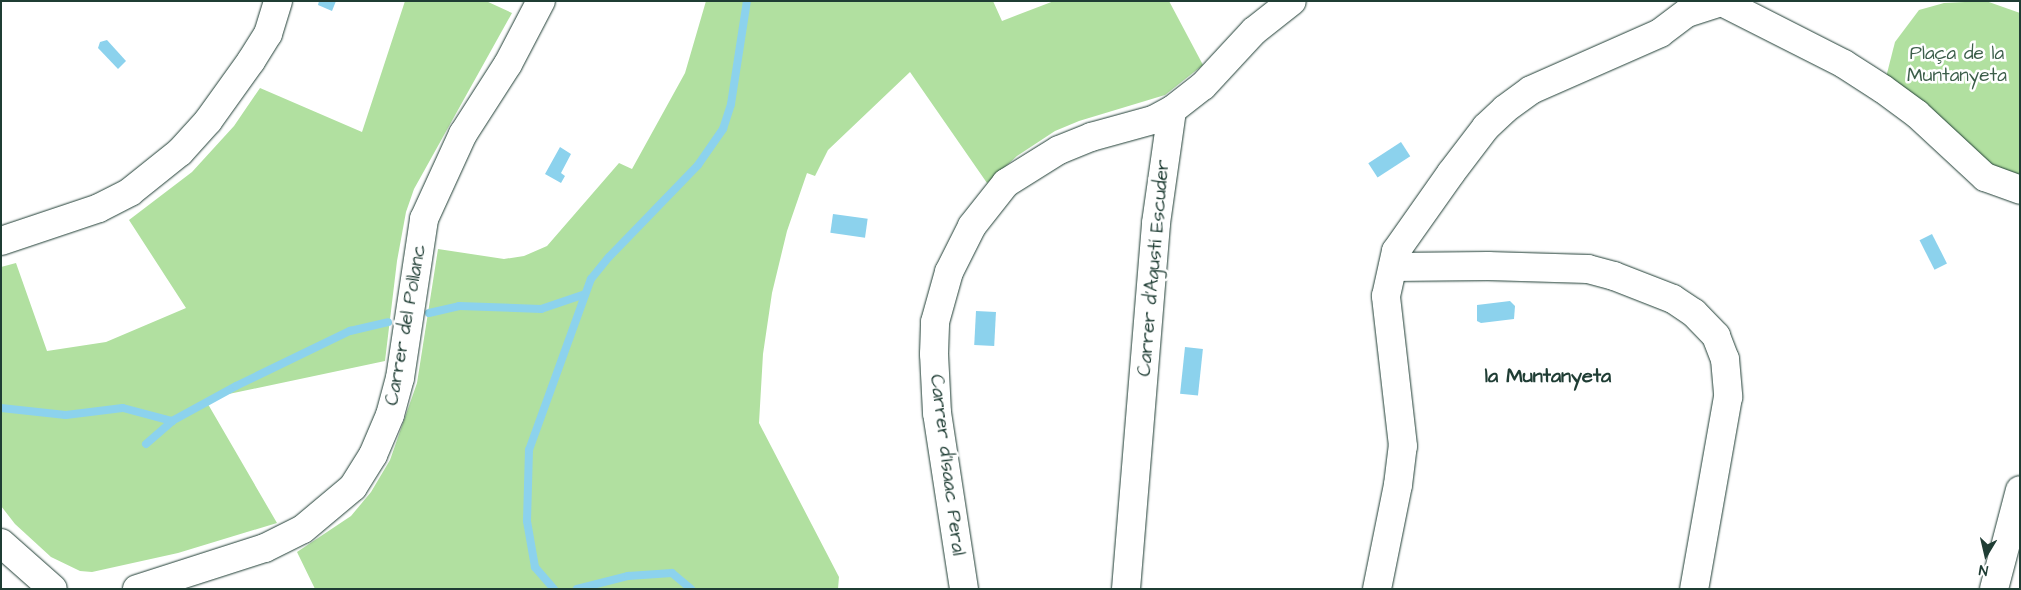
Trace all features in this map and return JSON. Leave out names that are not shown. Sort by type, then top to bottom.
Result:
[{"type":"street","points":[[1,241],[99,208],[130,192],[180,152],[208,121],[252,61],[268,34],[278,1]]},
{"type":"street","name":"Carrer del Pollanc","points":[[137,589],[264,548],[303,530],[353,487],[373,455],[400,378],[424,219],[463,134],[508,64],[541,1]]},
{"type":"street","points":[[1172,110],[1203,86],[1254,31],[1292,1]]},
{"type":"street","points":[[1377,589],[1398,485],[1403,446],[1386,296],[1396,251],[1486,127],[1505,109],[1531,90],[1660,33],[1687,13],[1723,2],[1844,64],[1917,114],[1980,173],[1998,183],[2020,190]]},
{"type":"street","name":"Carrer d'Isaac Peral","points":[[964,589],[937,413],[934,354],[935,322],[949,272],[987,204],[1020,174],[1058,150],[1091,137],[1153,120],[1172,110]]},
{"type":"street","name":"Carrer d'Agustí Escuder","points":[[1126,589],[1156,222],[1172,110]]},
{"type":"street","points":[[1393,268],[1488,266],[1588,269],[1614,276],[1673,300],[1694,313],[1716,336],[1725,359],[1728,397],[1694,589]]},
{"type":"street","points":[[1994,589],[2020,490]]},
{"type":"street","points":[[1,543],[53,589]]},
{"type":"green space","points":[[405,1],[486,1],[512,13],[414,189],[406,212],[397,261],[385,361],[205,399],[277,523],[178,553],[92,572],[80,571],[51,557],[15,524],[1,506],[1,267],[16,263],[47,351],[106,342],[186,308],[129,220],[192,172],[234,126],[260,88],[362,132]]},
{"type":"green space","points":[[706,1],[993,1],[1002,21],[1054,1],[1169,1],[1203,65],[1165,95],[1079,121],[1055,131],[1017,156],[987,183],[910,72],[828,150],[815,176],[807,173],[787,231],[772,293],[763,354],[759,423],[839,577],[838,589],[315,589],[297,552],[351,516],[371,492],[390,460],[417,383],[438,249],[504,259],[524,256],[547,246],[619,163],[632,169],[685,73]]},
{"type":"green space","name":"Plaça de la Muntanyeta","points":[[1986,1],[2020,13],[2020,190],[1883,89],[1895,42],[1919,10],[1944,3]]},
{"type":"water","points":[[319,1],[336,1],[332,11],[318,5]]},
{"type":"water","points":[[107,40],[126,61],[118,69],[98,48],[100,42]]},
{"type":"water","points":[[1401,142],[1410,156],[1378,177],[1368,163]]},
{"type":"water","points":[[560,147],[571,154],[561,173],[565,176],[561,183],[545,174]]},
{"type":"water","points":[[833,214],[868,219],[865,238],[830,233]]},
{"type":"water","points":[[1932,234],[1947,263],[1935,270],[1920,240]]},
{"type":"water","points":[[1510,301],[1515,306],[1514,319],[1481,323],[1477,321],[1477,305]]},
{"type":"water","points":[[976,311],[996,312],[994,346],[974,345]]},
{"type":"water","points":[[1185,347],[1203,349],[1198,396],[1180,394]]},
{"type":"waterway","points":[[554,589],[535,567],[527,521],[529,450],[591,279],[609,257],[698,165],[723,129],[731,104],[747,1]]},
{"type":"waterway","points":[[429,313],[459,306],[541,309],[585,294]]},
{"type":"waterway","points":[[146,444],[172,421],[236,386],[350,331],[388,322]]},
{"type":"waterway","points":[[1,408],[66,415],[123,408],[172,421]]},
{"type":"waterway","points":[[577,589],[628,576],[672,573],[691,589]]},
{"type":"district","name":"la Muntanyeta","points":[[1548,376]]}]
